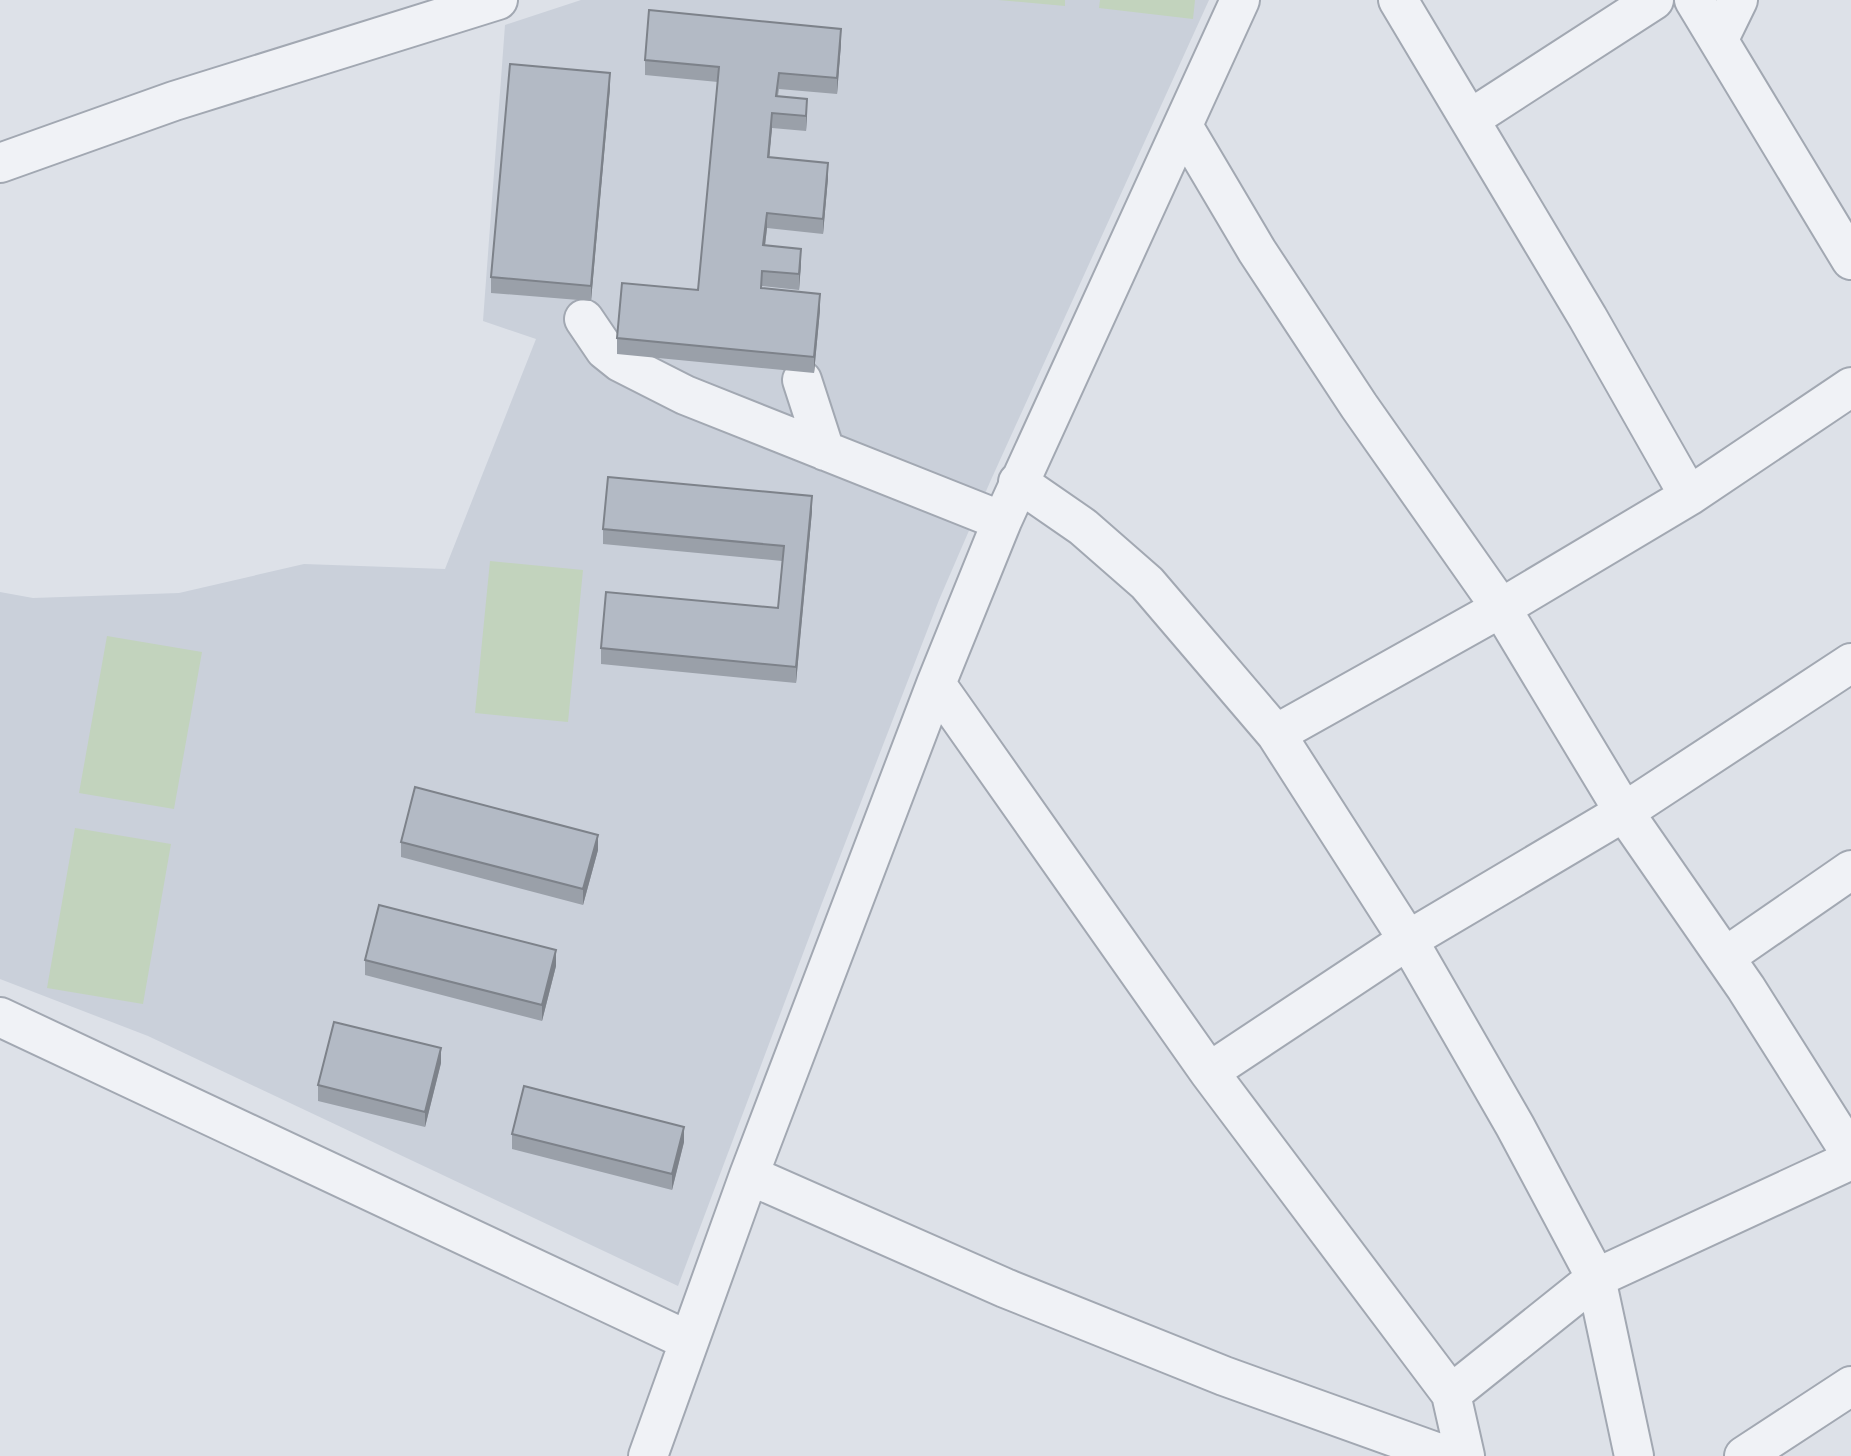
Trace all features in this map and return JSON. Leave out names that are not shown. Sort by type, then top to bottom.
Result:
[{"type":"street","points":[[0,163],[174,101],[498,0]]},
{"type":"street","points":[[648,1456],[749,1175],[936,684],[1002,521],[1240,0]]},
{"type":"street","points":[[1398,0],[1588,318],[1689,496]]},
{"type":"street","points":[[1470,119],[1654,0]]},
{"type":"street","points":[[1694,0],[1851,260]]},
{"type":"street","points":[[1719,39],[1738,0]]},
{"type":"street","points":[[1183,126],[1257,251],[1359,406],[1501,608],[1624,812],[1724,957],[1851,1154]]},
{"type":"street","points":[[584,319],[605,349],[620,362],[685,395],[1002,521]]},
{"type":"street","points":[[802,380],[825,451]]},
{"type":"street","points":[[1276,734],[1501,608],[1689,496],[1851,387]]},
{"type":"street","points":[[1018,482],[1083,527],[1147,583],[1276,734],[1408,940],[1516,1126],[1596,1278],[1634,1456]]},
{"type":"street","points":[[1209,1072],[1408,940],[1624,812],[1851,663]]},
{"type":"street","points":[[936,684],[1209,1072],[1451,1394],[1465,1456]]},
{"type":"street","points":[[1724,957],[1851,870]]},
{"type":"street","points":[[0,1017],[689,1341]]},
{"type":"street","points":[[1451,1394],[1596,1278],[1851,1160]]},
{"type":"street","points":[[749,1175],[1018,1293],[1224,1376],[1447,1456]]},
{"type":"street","points":[[1744,1456],[1851,1386]]},
{"type":"shaded area","points":[[581,0],[1209,0],[939,600],[678,1286],[148,1036],[0,979],[0,592],[33,598],[179,593],[304,564],[445,569],[536,339],[483,321],[505,25]]},
{"type":"green space","points":[[998,0],[1065,0],[1065,6]]},
{"type":"green space","points":[[1100,0],[1195,0],[1193,19],[1099,8]]},
{"type":"green space","points":[[490,561],[583,570],[568,722],[475,713]]},
{"type":"green space","points":[[107,636],[202,652],[174,809],[79,793]]},
{"type":"green space","points":[[75,828],[171,844],[143,1004],[47,988]]},
{"type":"building","points":[[649,10],[841,29],[837,78],[779,73],[776,96],[807,99],[806,116],[772,113],[768,157],[828,163],[823,219],[767,213],[763,245],[801,249],[799,274],[762,271],[761,288],[820,294],[814,357],[617,338],[622,283],[698,290],[719,67],[645,60]]},
{"type":"building","points":[[510,64],[610,73],[591,286],[491,277]]},
{"type":"building","points":[[608,477],[812,496],[796,667],[601,648],[606,592],[778,608],[784,546],[603,529]]},
{"type":"building","points":[[415,787],[598,835],[583,889],[401,842]]},
{"type":"building","points":[[379,905],[556,950],[542,1005],[365,960]]},
{"type":"building","points":[[334,1022],[441,1048],[425,1112],[318,1085]]},
{"type":"building","points":[[524,1086],[684,1127],[672,1174],[512,1134]]}]
